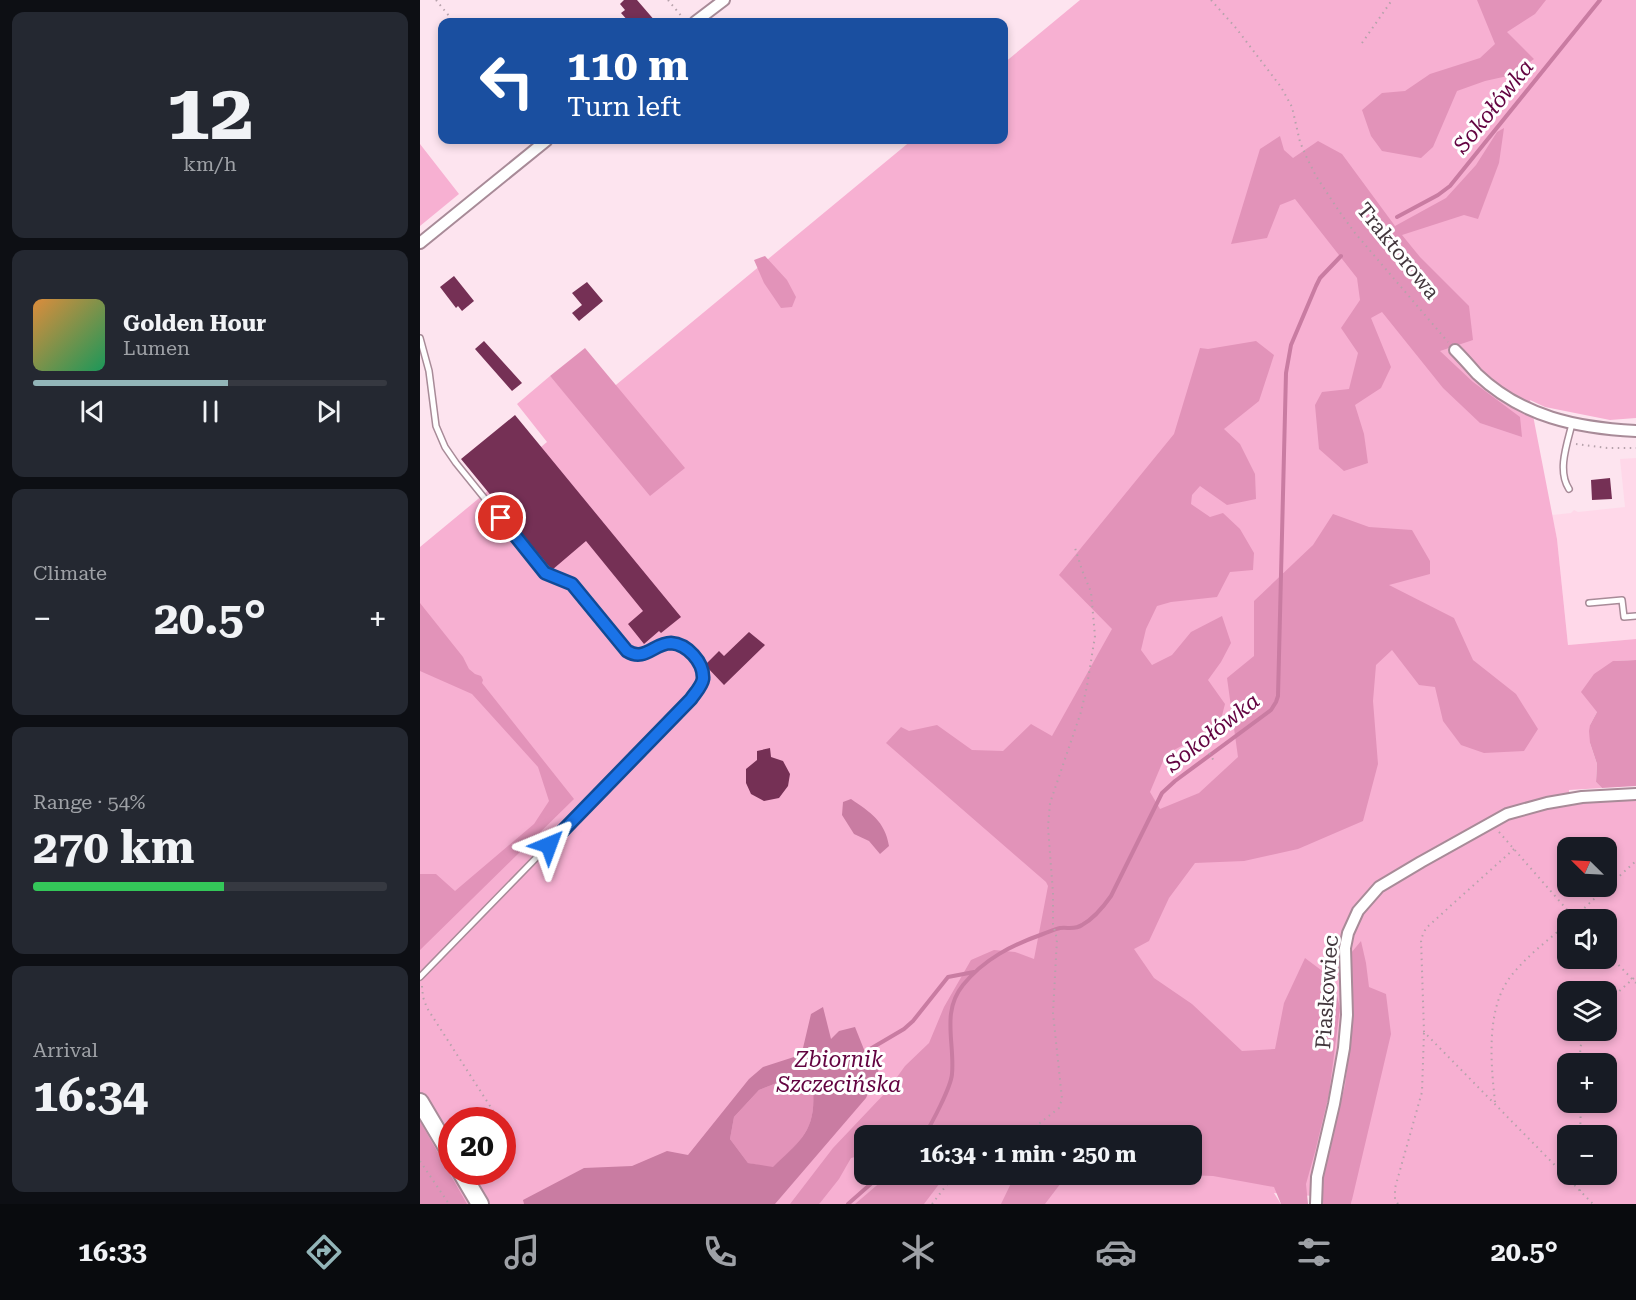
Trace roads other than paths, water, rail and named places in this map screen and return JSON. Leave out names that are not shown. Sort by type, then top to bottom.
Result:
[{"type":"main road","points":[[420,1102],[438,1132]]},
{"type":"main road","points":[[469,1185],[480,1204]]},
{"type":"street","points":[[700,18],[724,0]]},
{"type":"street","points":[[420,243],[542,144]]},
{"type":"street","points":[[1455,350],[1478,375],[1507,397],[1547,417],[1572,424],[1636,431]]},
{"type":"street","name":"Piaskowiec","points":[[1316,1204],[1317,1178],[1344,1048],[1347,1014],[1345,948],[1348,933],[1358,911],[1379,888],[1507,814],[1547,803],[1582,797],[1636,794]]},
{"type":"lane","points":[[420,338],[429,371],[436,426],[445,447],[545,573],[572,584],[627,651],[633,655],[647,653],[670,643],[683,647],[699,662],[703,681],[691,699],[421,976]]},
{"type":"lane","points":[[1569,489],[1563,474],[1572,424]]},
{"type":"lane","points":[[1588,603],[1622,600],[1624,617],[1636,616]]},
{"type":"water","points":[[851,799],[870,813],[884,830],[889,846],[880,854],[869,841],[854,834],[842,815],[843,802]]},
{"type":"water","name":"Zbiornik Szczecińska","points":[[823,1007],[831,1039],[839,1031],[855,1027],[865,1052],[881,1065],[866,1098],[775,1204],[524,1204],[523,1200],[584,1168],[632,1166],[667,1151],[688,1155],[749,1079],[763,1067],[797,1056],[803,1048],[811,1014]],"holes":[[[782,1081],[798,1083],[813,1091],[812,1117],[804,1135],[773,1167],[748,1163],[730,1139],[734,1117],[759,1090]]]},
{"type":"waterway","name":"Sokołówka","points":[[1397,217],[1450,186],[1600,0]]},
{"type":"waterway","name":"Sokołówka","points":[[930,1125],[951,1080],[952,1006],[963,985],[989,960],[1010,948],[1056,929],[1079,927],[1094,916],[1111,896],[1162,793],[1271,710],[1276,702],[1278,696],[1286,373],[1291,345],[1316,286],[1320,278],[1341,256]]},
{"type":"waterway","points":[[865,1052],[904,1029],[913,1021],[948,977],[974,972]]},
{"type":"waterway","name":"Sokołówka","points":[[848,1204],[870,1185]]}]
